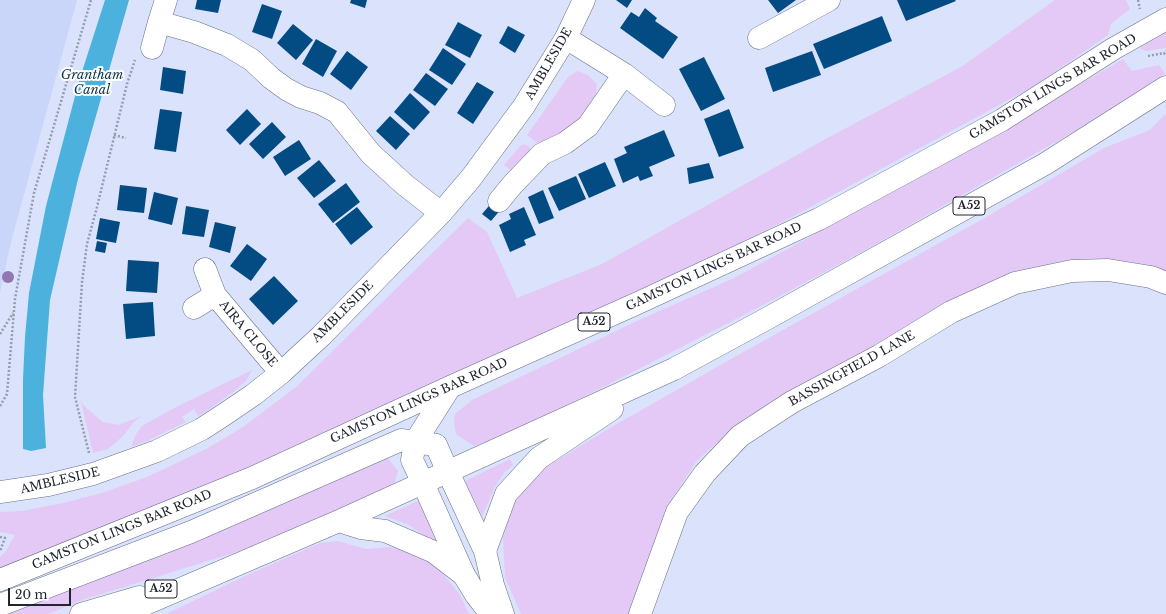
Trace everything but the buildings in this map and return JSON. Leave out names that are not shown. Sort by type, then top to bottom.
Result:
[{"type":"main road","points":[[152,48],[166,0]]},
{"type":"main road","name":"AMBLESIDE","points":[[0,492],[48,485],[93,474],[157,451],[202,429],[253,395],[281,373],[321,336],[441,213],[486,159],[524,106],[566,38],[584,0]]},
{"type":"main road","points":[[759,38],[829,0]]},
{"type":"main road","name":"GAMSTON LINGS BAR ROAD","points":[[0,580],[252,478],[819,219],[1002,120],[1113,49],[1166,19]]},
{"type":"main road","points":[[160,22],[194,32],[227,45],[252,60],[286,89],[301,97],[320,103],[337,112],[371,154],[404,185],[441,213]]},
{"type":"main road","points":[[566,38],[624,74],[664,105]]},
{"type":"main road","points":[[499,201],[542,154],[565,143],[588,126],[624,74]]},
{"type":"main road","name":"A52","points":[[122,614],[339,521],[674,369],[1045,164],[1166,87]]},
{"type":"main road","name":"AIRA CLOSE","points":[[205,269],[215,295],[281,373]]},
{"type":"main road","name":"BASSINGFIELD LANE","points":[[640,614],[677,512],[705,472],[740,436],[792,402],[880,356],[951,312],[1016,283],[1072,271],[1108,270],[1151,277],[1166,283]]},
{"type":"main road","name":"AIRA CLOSE","points":[[194,308],[215,295]]},
{"type":"main road","points":[[485,551],[506,494],[539,458],[674,369]]},
{"type":"main road","points":[[450,387],[415,442],[412,460],[464,575],[490,614]]},
{"type":"main road","points":[[0,605],[191,532],[386,445],[401,440],[436,445],[459,498],[485,551],[493,585],[503,614]]},
{"type":"main road","points":[[339,521],[361,528],[385,531],[434,552],[464,575]]},
{"type":"main road","name":"A52","points":[[81,614],[132,599],[240,563]]},
{"type":"path","points":[[0,406],[7,394],[13,312],[34,193],[91,0]]},
{"type":"path","points":[[91,459],[75,397],[82,282],[87,244],[127,84]]},
{"type":"path","points":[[114,135],[126,138]]},
{"type":"path","points":[[0,334],[13,312]]},
{"type":"path","points":[[0,537],[6,538],[0,551]]},
{"type":"shaded area","points":[[0,0],[77,0],[11,242],[0,293]]},
{"type":"shaded area","points":[[1055,0],[1126,0],[1130,9],[1111,24],[1108,35],[1036,85],[794,216],[654,287],[247,473],[0,576],[0,557],[6,551],[15,535],[0,532],[0,512],[22,511],[102,493],[147,477],[206,449],[243,427],[296,387],[468,218],[487,232],[517,298],[602,264],[831,136],[961,67]]},
{"type":"shaded area","points":[[1166,31],[1166,48],[1146,51],[1139,48]]},
{"type":"shaded area","points":[[1123,59],[1132,71],[1159,65],[1165,74],[1084,126],[869,248],[767,303],[586,396],[493,440],[474,446],[456,434],[454,422],[455,414],[472,400],[637,321],[734,278],[941,166]]},
{"type":"shaded area","points":[[577,71],[588,75],[597,84],[595,100],[577,122],[556,137],[538,144],[527,135],[568,77]]},
{"type":"shaded area","points":[[1165,114],[1166,271],[1144,264],[1106,260],[1063,261],[1014,273],[900,331],[774,401],[713,446],[696,462],[668,505],[630,614],[521,614],[505,577],[503,537],[518,491],[540,471],[608,429],[988,216],[1104,148],[1150,130]]},
{"type":"shaded area","points":[[522,144],[529,146],[532,154],[512,171],[504,165]]},
{"type":"shaded area","points":[[252,370],[246,381],[207,411],[198,416],[194,409],[182,417],[186,422],[131,447],[136,434],[142,426],[174,408]]},
{"type":"shaded area","points":[[80,397],[83,405],[103,422],[118,425],[142,416],[134,422],[123,436],[108,449],[93,453]]},
{"type":"shaded area","points":[[387,457],[398,471],[394,485],[346,507],[237,552],[85,599],[48,614],[9,614],[119,570]]},
{"type":"shaded area","points":[[510,459],[513,465],[504,473],[495,487],[482,516],[465,481]]},
{"type":"shaded area","points":[[420,500],[442,548],[409,525],[385,516]]},
{"type":"shaded area","points":[[338,541],[366,549],[390,547],[414,552],[438,567],[460,595],[469,614],[166,614],[245,576],[320,543]]},
{"type":"water","name":"Grantham Canal","points":[[105,0],[129,0],[78,179],[50,300],[43,395],[46,448],[31,451],[23,449],[23,379],[29,293],[46,206],[79,81]]}]
